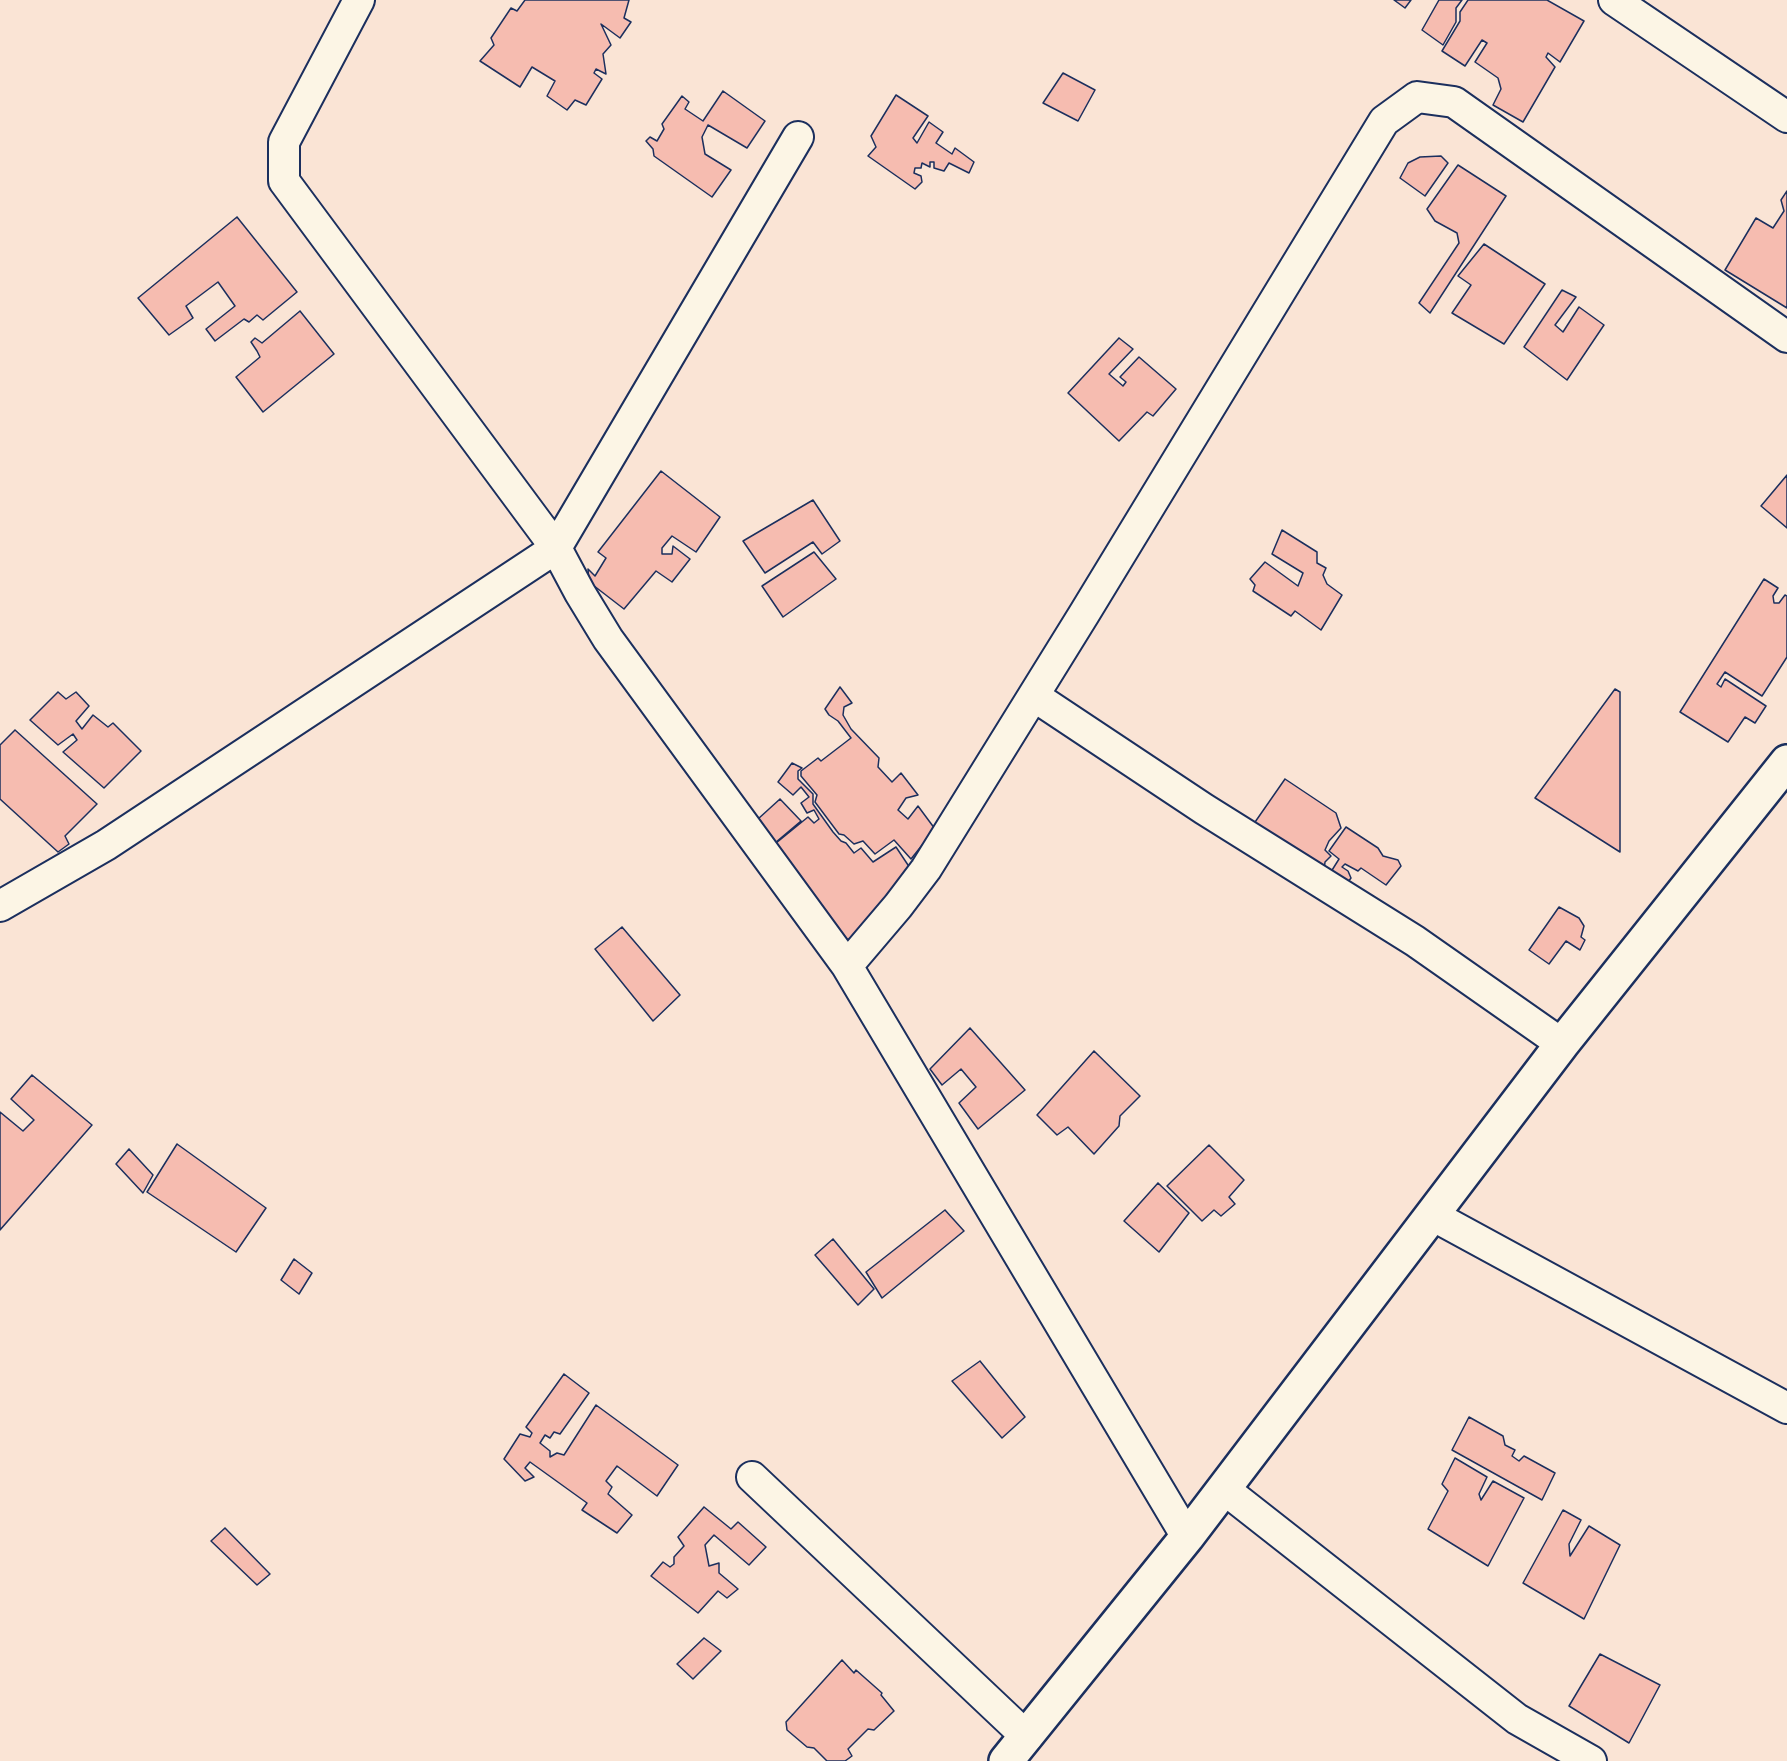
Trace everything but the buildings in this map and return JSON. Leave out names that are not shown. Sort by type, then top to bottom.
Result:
[{"type":"street","points":[[359,0],[285,142],[285,181],[556,548],[579,593],[608,639],[847,966],[1187,1537]]},
{"type":"street","points":[[1614,0],[1787,117]]},
{"type":"street","points":[[847,966],[926,869],[1384,121],[1417,97],[1454,102],[1787,337]]},
{"type":"street","points":[[0,906],[106,845],[556,548],[798,136]]},
{"type":"street","points":[[1034,696],[1204,809],[1415,941],[1562,1044]]},
{"type":"street","points":[[1006,1761],[1028,1737],[1187,1537],[1562,1044],[1787,762]]},
{"type":"street","points":[[1432,1215],[1787,1407]]},
{"type":"street","points":[[752,1477],[1028,1737]]},
{"type":"street","points":[[1224,1489],[1517,1719],[1591,1761]]}]
